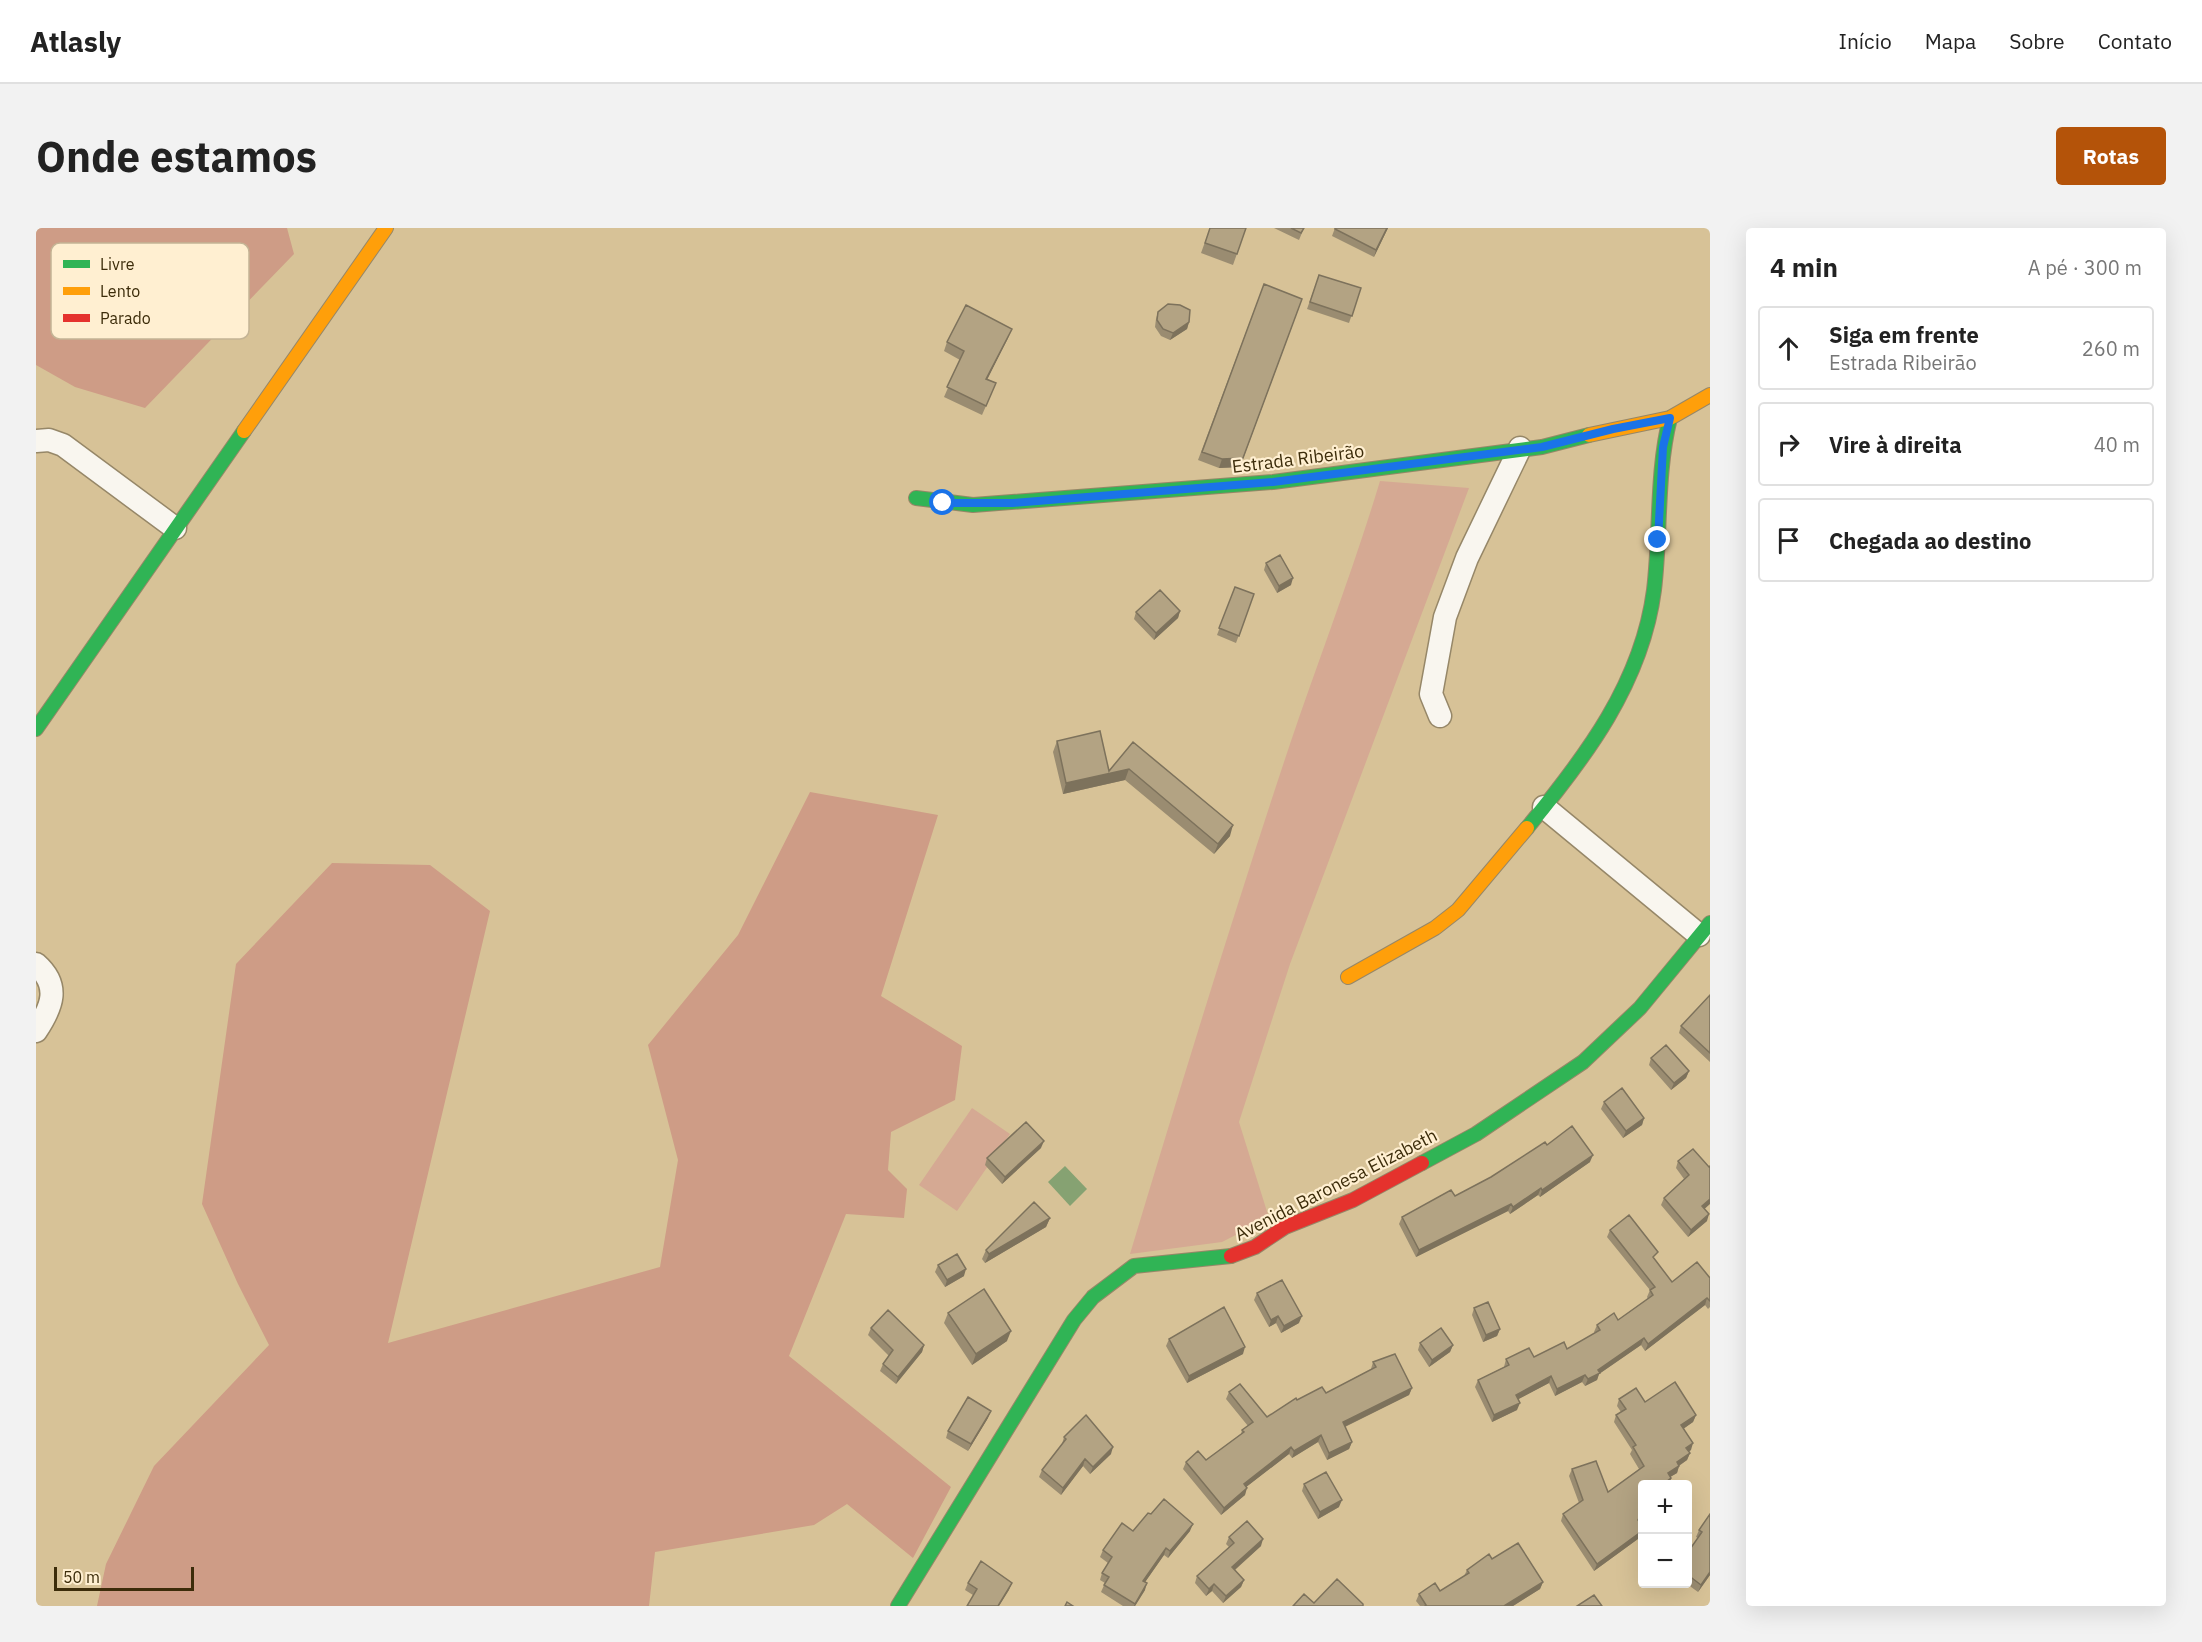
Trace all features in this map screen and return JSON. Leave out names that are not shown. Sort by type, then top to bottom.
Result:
[{"type":"street","points":[[36,729],[386,228]]},
{"type":"street","name":"Estrada Ribeirão","points":[[916,498],[973,505],[1107,496],[1273,482],[1364,468],[1473,457],[1520,448],[1542,447],[1613,429],[1670,418],[1710,395]]},
{"type":"street","points":[[1348,977],[1435,928],[1458,910],[1544,807],[1605,725],[1627,684],[1642,645],[1654,591],[1663,447],[1670,418]]},
{"type":"street","points":[[36,441],[49,440],[63,446],[175,528]]},
{"type":"street","points":[[1440,716],[1431,694],[1445,617],[1467,558],[1520,448]]},
{"type":"street","points":[[1544,807],[1705,929]]},
{"type":"street","name":"Avenida Baronesa Elizabeth","points":[[898,1606],[950,1518],[1074,1320],[1093,1297],[1134,1266],[1235,1256],[1256,1247],[1285,1227],[1353,1200],[1476,1134],[1583,1062],[1640,1008],[1705,929]]},
{"type":"street","points":[[36,964],[49,979],[53,996],[48,1014],[36,1031]]},
{"type":"shaded area","points":[[36,228],[287,228],[294,254],[249,301],[249,243],[51,243],[51,339],[212,339],[145,408],[75,387],[36,365]]},
{"type":"shaded area","points":[[1380,481],[1469,488],[1290,964],[1239,1122],[1269,1218],[1222,1242],[1130,1254],[1248,873]]},
{"type":"shaded area","points":[[810,792],[938,815],[881,996],[962,1046],[955,1100],[891,1132],[888,1170],[907,1189],[904,1218],[846,1214],[789,1356],[951,1487],[913,1558],[847,1504],[814,1525],[655,1552],[649,1606],[97,1606],[106,1564],[154,1466],[269,1345],[238,1284],[202,1204],[236,964],[332,863],[430,865],[490,911],[388,1343],[660,1267],[678,1160],[648,1045],[738,935]]},
{"type":"shaded area","points":[[972,1108],[1010,1134],[957,1211],[919,1185]]},
{"type":"shaded area","points":[[1065,1166],[1087,1189],[1070,1206],[1048,1182]]},
{"type":"building","points":[[1210,228],[1246,228],[1237,254],[1205,243]]},
{"type":"building","points":[[1291,228],[1304,228],[1301,233]]},
{"type":"building","points":[[1335,228],[1387,228],[1376,250]]},
{"type":"building","points":[[1319,275],[1361,288],[1352,316],[1310,302]]},
{"type":"building","points":[[1264,284],[1302,299],[1243,458],[1222,459],[1202,452]]},
{"type":"building","points":[[1168,304],[1180,305],[1190,310],[1189,322],[1173,333],[1163,329],[1157,320],[1158,312]]},
{"type":"building","points":[[966,305],[1012,329],[986,379],[996,383],[986,406],[947,387],[964,351],[947,342]]},
{"type":"building","points":[[1280,555],[1293,578],[1279,586],[1266,563]]},
{"type":"building","points":[[1235,587],[1254,594],[1239,636],[1219,628]]},
{"type":"building","points":[[1160,590],[1180,611],[1156,633],[1136,612]]},
{"type":"building","points":[[1100,731],[1109,771],[1133,742],[1233,825],[1218,844],[1129,769],[1066,783],[1057,741]]},
{"type":"building","points":[[1710,995],[1710,1053],[1681,1026]]},
{"type":"building","points":[[1666,1045],[1689,1071],[1674,1083],[1651,1058]]},
{"type":"building","points":[[1622,1088],[1644,1118],[1626,1131],[1604,1102]]},
{"type":"building","points":[[1026,1122],[1044,1141],[1005,1177],[987,1158]]},
{"type":"building","points":[[1572,1126],[1593,1155],[1513,1207],[1511,1204],[1419,1250],[1402,1217],[1451,1190],[1455,1196],[1491,1177],[1545,1142],[1547,1145]]},
{"type":"building","points":[[1693,1149],[1710,1166],[1710,1199],[1702,1206],[1709,1214],[1691,1230],[1664,1198],[1689,1175],[1678,1161]]},
{"type":"building","points":[[1034,1202],[1050,1218],[989,1254],[986,1250]]},
{"type":"building","points":[[1629,1215],[1658,1252],[1653,1257],[1672,1282],[1697,1262],[1710,1278],[1710,1301],[1707,1298],[1648,1344],[1644,1338],[1598,1370],[1600,1373],[1588,1379],[1585,1375],[1557,1389],[1551,1376],[1516,1395],[1520,1403],[1494,1415],[1478,1380],[1509,1365],[1506,1359],[1529,1348],[1534,1357],[1564,1342],[1567,1349],[1600,1330],[1597,1325],[1614,1313],[1618,1320],[1653,1295],[1650,1290],[1655,1287],[1610,1230]]},
{"type":"building","points":[[957,1254],[966,1269],[947,1280],[938,1265]]},
{"type":"building","points":[[1282,1280],[1302,1316],[1284,1326],[1278,1316],[1271,1320],[1257,1293]]},
{"type":"building","points":[[984,1289],[1011,1331],[976,1354],[948,1313]]},
{"type":"building","points":[[1488,1302],[1500,1329],[1486,1335],[1474,1308]]},
{"type":"building","points":[[1224,1307],[1245,1347],[1189,1376],[1169,1339]]},
{"type":"building","points":[[888,1310],[924,1345],[898,1377],[883,1364],[893,1350],[871,1328]]},
{"type":"building","points":[[1441,1328],[1453,1345],[1432,1360],[1420,1343]]},
{"type":"building","points":[[1395,1354],[1412,1388],[1343,1422],[1352,1442],[1329,1453],[1321,1435],[1294,1451],[1291,1447],[1244,1484],[1247,1488],[1224,1508],[1186,1462],[1198,1451],[1206,1460],[1244,1432],[1242,1430],[1253,1422],[1229,1392],[1240,1384],[1267,1417],[1296,1398],[1297,1400],[1322,1387],[1326,1393],[1376,1367],[1373,1362]]},
{"type":"building","points":[[1675,1382],[1696,1415],[1681,1425],[1693,1443],[1686,1448],[1690,1453],[1677,1462],[1679,1466],[1668,1473],[1671,1478],[1668,1480],[1638,1480],[1638,1534],[1597,1564],[1563,1514],[1583,1500],[1572,1469],[1596,1461],[1608,1492],[1644,1466],[1633,1447],[1636,1445],[1616,1415],[1626,1409],[1619,1399],[1636,1388],[1645,1402]]},
{"type":"building","points":[[968,1397],[991,1411],[971,1444],[948,1431]]},
{"type":"building","points":[[1086,1415],[1113,1447],[1093,1467],[1085,1459],[1063,1488],[1042,1470],[1066,1439],[1064,1437]]},
{"type":"building","points":[[1326,1472],[1342,1500],[1320,1512],[1304,1484]]},
{"type":"building","points":[[1164,1499],[1193,1524],[1170,1551],[1166,1548],[1143,1581],[1147,1583],[1135,1604],[1104,1585],[1109,1577],[1102,1573],[1112,1557],[1103,1550],[1122,1523],[1133,1531]]},
{"type":"building","points":[[1710,1514],[1710,1572],[1701,1585],[1692,1578],[1692,1546],[1702,1532],[1699,1530]]},
{"type":"building","points":[[1247,1521],[1263,1539],[1232,1567],[1244,1580],[1226,1596],[1214,1584],[1209,1589],[1197,1576],[1234,1543],[1229,1537]]},
{"type":"building","points":[[1518,1543],[1543,1582],[1504,1606],[1425,1606],[1419,1594],[1435,1583],[1440,1591],[1469,1573],[1467,1570],[1489,1554],[1492,1559]]},
{"type":"building","points":[[981,1561],[1012,1583],[998,1606],[967,1606],[977,1589],[968,1583]]},
{"type":"building","points":[[1337,1579],[1363,1606],[1293,1606],[1304,1594],[1314,1603]]},
{"type":"building","points":[[1594,1595],[1602,1606],[1577,1606]]},
{"type":"traffic: fast","points":[[1527,828],[1590,746],[1624,688],[1637,657],[1654,590],[1663,460],[1670,418]]},
{"type":"traffic: fast","points":[[36,729],[244,431]]},
{"type":"traffic: fast","points":[[916,498],[973,505],[1273,482],[1542,447],[1589,435]]},
{"type":"traffic: fast","points":[[1422,1163],[1476,1134],[1583,1062],[1640,1008],[1710,923]]},
{"type":"traffic: fast","points":[[898,1606],[1074,1320],[1093,1297],[1134,1266],[1231,1256]]},
{"type":"traffic: slow","points":[[244,431],[386,228]]},
{"type":"traffic: slow","points":[[1589,435],[1670,418],[1710,395]]},
{"type":"traffic: slow","points":[[1348,977],[1435,928],[1458,910],[1527,828]]},
{"type":"traffic: jam","points":[[1231,1256],[1255,1247],[1285,1227],[1353,1200],[1422,1163]]},
{"type":"route","points":[[943,503],[973,505],[1013,503],[1273,482],[1364,468],[1419,464],[1520,448],[1542,447],[1613,429],[1670,418],[1663,447],[1658,540]]}]
